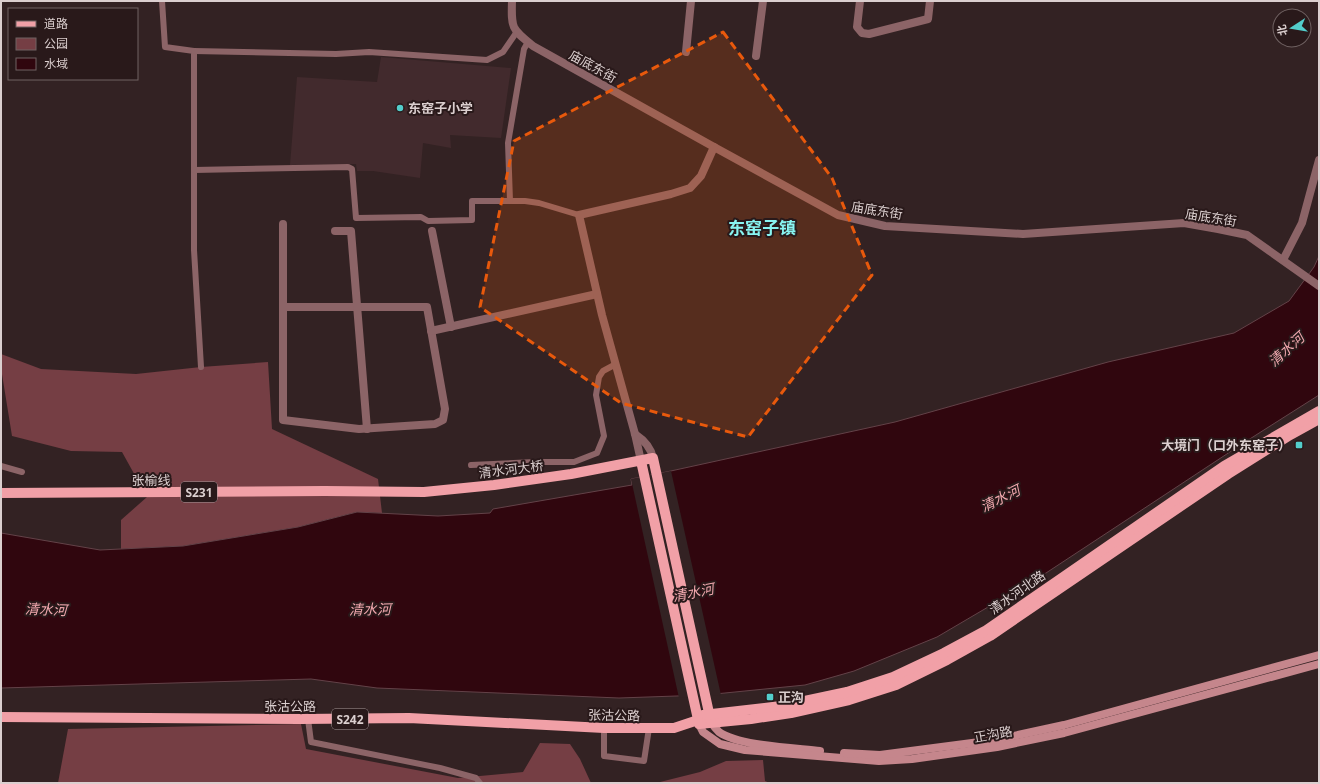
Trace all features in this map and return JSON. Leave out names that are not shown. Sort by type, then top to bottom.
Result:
[{"type":"main road","name":"清水河北路","points":[[698,720],[782,706],[847,692],[893,677],[944,653],[985,631],[1224,466],[1319,411]]},
{"type":"main road","name":"清水河北路","points":[[710,718],[751,719],[791,713],[849,700],[896,685],[947,660],[990,636],[1228,474],[1290,435],[1319,419]]},
{"type":"main road","points":[[653,458],[710,718]]},
{"type":"main road","name":"S231","points":[[641,461],[653,458]]},
{"type":"main road","points":[[641,461],[698,720]]},
{"type":"main road","name":"清水河大桥","points":[[398,492],[424,492],[494,485],[571,474],[641,461]]},
{"type":"main road","name":"张榆线","points":[[1,493],[317,491],[398,492]]},
{"type":"main road","name":"正沟路","points":[[710,718],[719,732],[746,743],[836,753],[880,754],[995,740],[1064,724],[1319,655]]},
{"type":"main road","name":"正沟路","points":[[698,720],[703,732],[720,744],[745,750],[878,761],[912,759],[997,747],[1064,733],[1319,664]]},
{"type":"main road","name":"张沽公路","points":[[1,717],[308,719],[409,718],[604,728],[674,728],[698,720]]},
{"type":"street","points":[[512,1],[512,22],[516,33]]},
{"type":"street","points":[[686,52],[691,1]]},
{"type":"street","points":[[756,56],[763,1]]},
{"type":"street","points":[[860,1],[857,27],[862,33],[869,34],[928,19],[930,1]]},
{"type":"street","name":"庙底东街","points":[[516,33],[533,46],[838,215],[885,226],[1023,234],[1184,223],[1247,235],[1319,286]]},
{"type":"street","points":[[641,461],[597,294],[579,215],[671,194],[690,188],[700,176],[714,147]]},
{"type":"street","points":[[1283,260],[1302,222],[1319,160]]},
{"type":"street","points":[[283,224],[283,420],[367,429],[435,424],[443,420],[445,409],[427,307],[284,307]]},
{"type":"street","points":[[335,231],[351,231],[367,429]]},
{"type":"street","points":[[432,231],[451,327]]},
{"type":"street","points":[[431,331],[597,294]]},
{"type":"street","points":[[635,434],[642,439],[652,451],[653,458]]},
{"type":"lane","points":[[162,1],[165,47],[194,50],[336,54],[369,52],[487,60],[503,52],[516,33]]},
{"type":"lane","points":[[510,201],[508,144],[524,49],[528,42]]},
{"type":"lane","points":[[194,50],[194,250],[201,367]]},
{"type":"lane","points":[[194,170],[348,167],[352,169],[356,218],[421,217],[428,221],[472,220],[472,201],[525,201],[539,203],[579,215]]},
{"type":"lane","points":[[471,465],[574,462],[597,453],[604,436],[596,395],[599,377],[603,371],[616,364]]},
{"type":"lane","points":[[1,466],[22,472]]},
{"type":"lane","points":[[308,719],[312,742],[440,768],[476,778],[480,783]]},
{"type":"lane","points":[[604,728],[604,756],[644,761],[649,728]]},
{"type":"highlighted area","points":[[723,32],[832,178],[872,275],[748,437],[621,403],[480,307],[514,141]]},
{"type":"shaded area","name":"东窑子小学","points":[[381,57],[511,68],[501,138],[450,135],[451,148],[423,143],[420,178],[373,171],[357,171],[356,164],[290,165],[297,77],[377,82]]},
{"type":"green space","points":[[1,354],[41,369],[136,374],[268,362],[272,429],[378,479],[382,513],[357,512],[298,527],[183,546],[121,549],[121,520],[147,497],[122,452],[71,451],[12,436],[1,368]]},
{"type":"green space","points":[[301,724],[306,749],[458,778],[523,772],[540,743],[570,744],[580,759],[591,783],[58,783],[68,729]]},
{"type":"green space","points":[[763,760],[765,781],[770,783],[656,783],[700,772],[726,761]]},
{"type":"water","name":"清水河","points":[[1319,256],[1319,395],[1046,573],[937,637],[854,671],[805,685],[705,695],[619,698],[377,688],[311,679],[1,688],[1,533],[100,550],[183,546],[298,527],[357,512],[438,516],[490,513],[493,509],[632,485],[631,479],[895,422],[1108,362],[1234,333],[1289,301],[1314,267]]},
{"type":"pier","points":[[671,471],[721,695],[679,698],[631,479]]},
{"type":"place","name":"东窑子小学","points":[[400,108]]},
{"type":"place","name":"大境门（口外东窑子）","points":[[1299,445]]},
{"type":"place","name":"正沟","points":[[770,697]]},
{"type":"district","name":"东窑子镇","points":[[762,227]]}]
